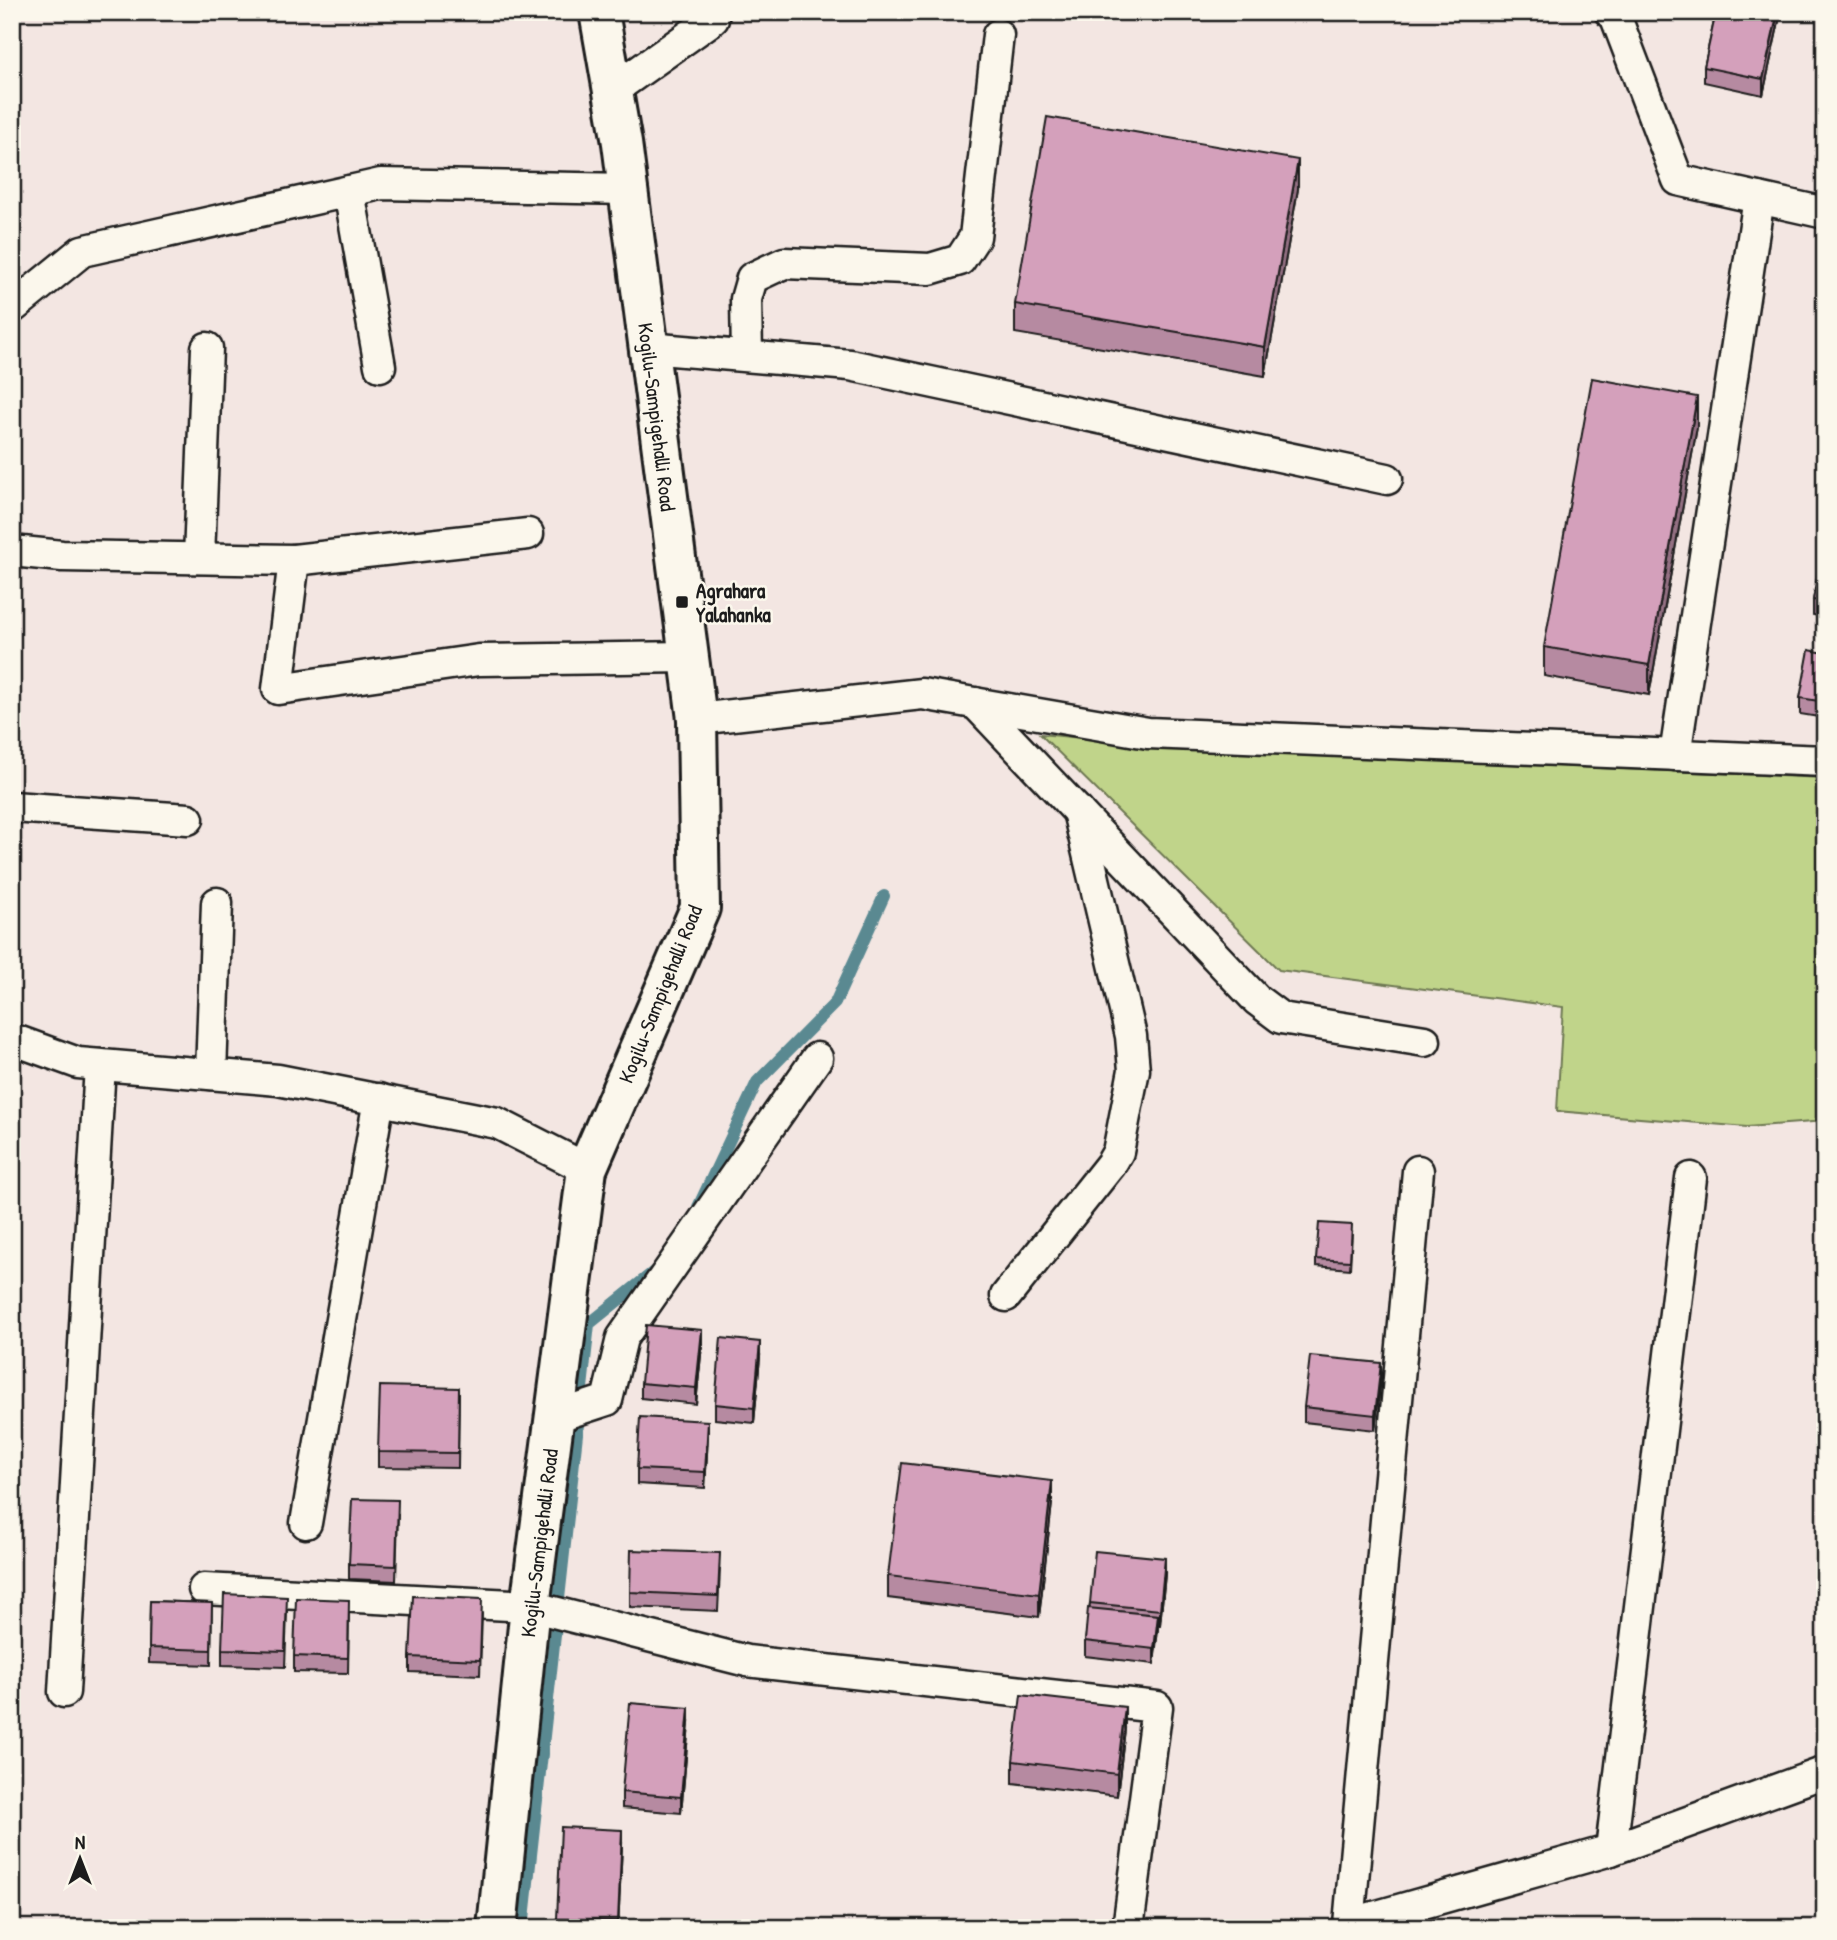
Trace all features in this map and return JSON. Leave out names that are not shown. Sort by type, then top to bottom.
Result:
[{"type":"street","name":"Kogilu-Sampigehalli Road","points":[[497,1928],[530,1606],[587,1169],[700,908],[696,719],[628,190],[599,12]]},
{"type":"street","points":[[613,90],[713,19],[715,12]]},
{"type":"street","points":[[1610,12],[1615,15],[1678,180],[1825,213]]},
{"type":"street","points":[[747,356],[746,299],[752,278],[784,263],[930,268],[960,260],[975,237],[998,35]]},
{"type":"street","points":[[12,309],[82,251],[381,184],[628,190]]},
{"type":"street","points":[[349,191],[380,366]]},
{"type":"street","points":[[1675,755],[1759,198]]},
{"type":"street","points":[[200,558],[207,348]]},
{"type":"street","points":[[648,348],[850,365],[1387,479]]},
{"type":"street","points":[[12,551],[62,556],[294,560],[528,534]]},
{"type":"street","points":[[294,560],[278,689],[479,660],[688,657]]},
{"type":"street","points":[[696,719],[922,694],[1148,733],[1825,761]]},
{"type":"street","points":[[975,703],[1258,1000],[1281,1018],[1425,1041]]},
{"type":"street","points":[[12,807],[188,819]]},
{"type":"street","points":[[1006,1296],[1118,1152],[1134,1070],[1131,1036],[1078,811]]},
{"type":"street","points":[[211,1074],[217,903]]},
{"type":"street","points":[[12,1039],[78,1063],[278,1080],[497,1123],[587,1169]]},
{"type":"street","points":[[555,1417],[607,1400],[622,1338],[817,1058]]},
{"type":"street","points":[[64,1692],[100,1065]]},
{"type":"street","points":[[306,1523],[379,1099]]},
{"type":"street","points":[[1418,1171],[1348,1926],[1611,1850],[1825,1772]]},
{"type":"street","points":[[1611,1850],[1691,1178]]},
{"type":"street","points":[[204,1589],[530,1606],[747,1661],[1157,1707],[1128,1928]]},
{"type":"green space","points":[[1040,734],[1220,751],[1825,778],[1825,1121],[1747,1127],[1557,1111],[1563,1007],[1279,970]]},
{"type":"building","points":[[1716,12],[1778,12],[1763,79],[1704,67]]},
{"type":"building","points":[[1047,117],[1298,160],[1265,347],[1015,304]]},
{"type":"building","points":[[1592,378],[1697,397],[1649,665],[1544,647]]},
{"type":"building","points":[[1825,544],[1825,602],[1813,600]]},
{"type":"building","points":[[1809,650],[1825,653],[1825,702],[1800,698]]},
{"type":"building","points":[[1319,1223],[1352,1225],[1350,1261],[1316,1259]]},
{"type":"building","points":[[646,1325],[702,1330],[696,1388],[641,1383]]},
{"type":"building","points":[[721,1338],[760,1342],[754,1408],[715,1404]]},
{"type":"building","points":[[1310,1356],[1381,1363],[1375,1415],[1304,1407]]},
{"type":"building","points":[[380,1386],[459,1388],[458,1453],[378,1452]]},
{"type":"building","points":[[640,1417],[708,1421],[705,1472],[637,1469]]},
{"type":"building","points":[[902,1463],[1052,1481],[1039,1594],[888,1576]]},
{"type":"building","points":[[352,1499],[398,1500],[396,1566],[349,1564]]},
{"type":"building","points":[[631,1550],[720,1553],[718,1596],[630,1592]]},
{"type":"building","points":[[1095,1551],[1165,1558],[1160,1610],[1090,1603]]},
{"type":"building","points":[[224,1594],[287,1597],[285,1651],[222,1649]]},
{"type":"building","points":[[413,1596],[482,1599],[480,1660],[410,1657]]},
{"type":"building","points":[[296,1598],[349,1600],[348,1658],[294,1656]]},
{"type":"building","points":[[150,1601],[212,1603],[211,1650],[149,1648]]},
{"type":"building","points":[[1088,1608],[1158,1615],[1154,1649],[1085,1641]]},
{"type":"building","points":[[1021,1695],[1125,1707],[1117,1774],[1013,1761]]},
{"type":"building","points":[[630,1703],[689,1708],[681,1797],[622,1792]]},
{"type":"building","points":[[561,1827],[622,1830],[618,1921],[557,1919]]},
{"type":"waterway","points":[[698,1207],[757,1082],[835,1003],[884,896]]},
{"type":"waterway","points":[[523,1928],[589,1324],[656,1270]]},
{"type":"place","name":"Agrahara Yalahanka","points":[[682,602]]}]
